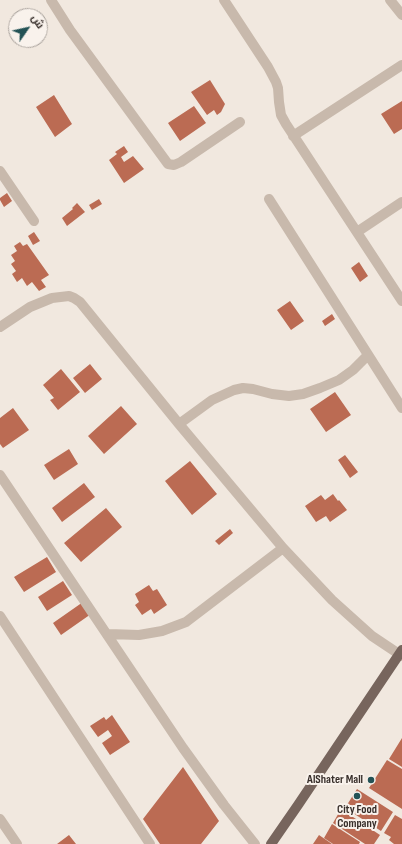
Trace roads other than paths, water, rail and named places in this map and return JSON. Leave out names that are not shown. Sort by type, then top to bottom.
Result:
[{"type":"main road","points":[[271,844],[401,654]]},
{"type":"street","points":[[51,0],[74,36],[168,164],[174,165],[181,162],[240,122]]},
{"type":"street","points":[[224,0],[274,77],[278,88],[281,115],[293,136],[358,232],[402,301]]},
{"type":"street","points":[[390,0],[402,15]]},
{"type":"street","points":[[293,136],[402,65]]},
{"type":"street","points":[[0,171],[34,221]]},
{"type":"street","points":[[269,199],[402,408]]},
{"type":"street","points":[[358,232],[402,202]]},
{"type":"street","points":[[0,327],[30,307],[52,298],[74,298],[80,302],[179,424],[283,548],[332,600],[372,636],[401,654]]},
{"type":"street","points":[[179,424],[212,400],[234,390],[243,388],[253,389],[272,394],[289,396],[303,394],[320,388],[339,380],[360,364],[368,355]]},
{"type":"street","points":[[0,475],[183,748],[224,805],[255,844]]},
{"type":"street","points":[[108,634],[139,635],[162,631],[186,622],[283,548]]},
{"type":"street","points":[[0,616],[150,844]]},
{"type":"street","points":[[0,819],[17,844]]},
{"type":"place","name":"AlShater Mall","points":[[371,780]]},
{"type":"place","name":"City Food Company","points":[[357,796]]}]
